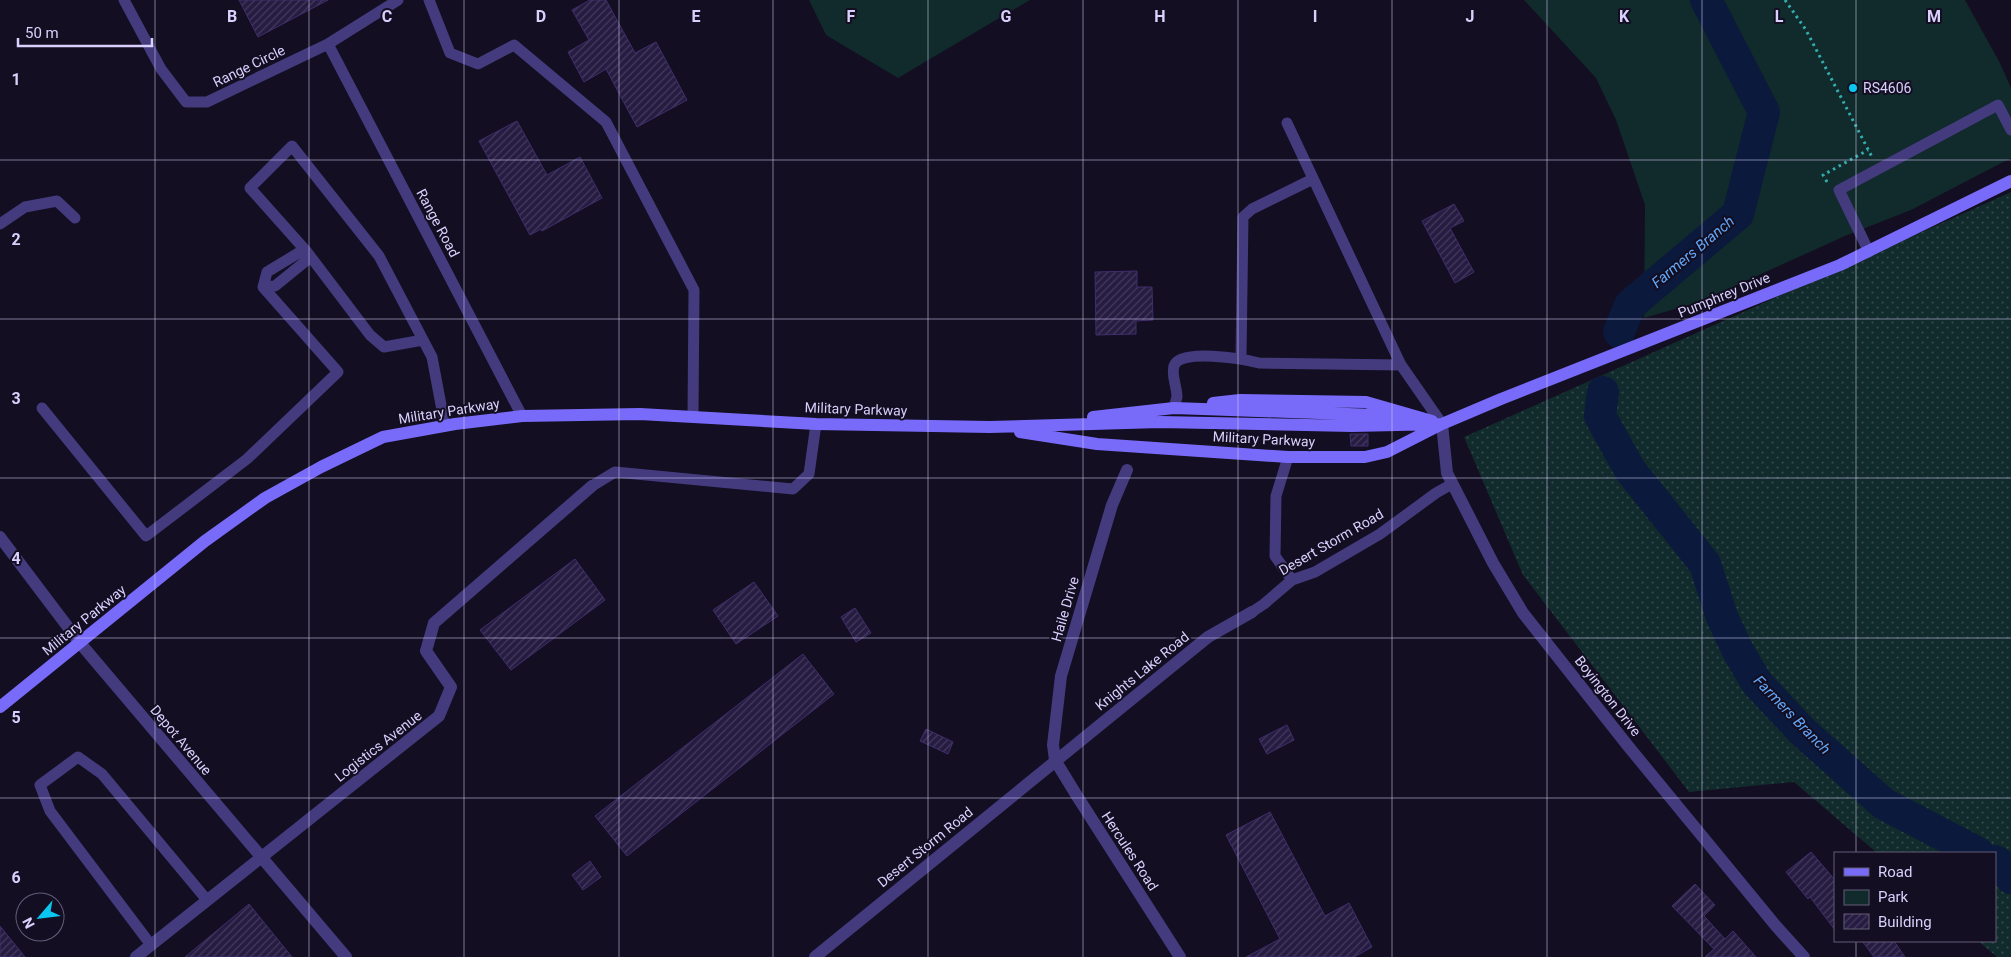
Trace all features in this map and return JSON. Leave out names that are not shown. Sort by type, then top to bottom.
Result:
[{"type":"street","name":"Pumphrey Drive","points":[[1442,424],[1840,266],[2011,181]]},
{"type":"street","name":"Military Parkway","points":[[990,428],[1174,408],[1375,416],[1442,424]]},
{"type":"street","name":"Military Parkway","points":[[0,707],[205,541],[265,498],[321,467],[383,437],[445,426],[522,416],[640,414],[816,424],[990,428],[1160,422],[1352,426],[1442,424]]},
{"type":"street","name":"Military Parkway","points":[[990,428],[1097,444],[1288,457],[1365,457],[1387,452],[1442,424]]},
{"type":"street","name":"Boyington Drive","points":[[1442,424],[1447,473],[1493,563],[1523,613],[1628,746],[1776,926],[1804,957]]},
{"type":"street","name":"Haile Drive","points":[[1055,760],[1053,745],[1062,676],[1112,505],[1127,470]]},
{"type":"street","name":"Logistics Avenue","points":[[136,957],[439,716],[451,687],[426,651],[434,623],[592,486]]},
{"type":"street","name":"Depot Avenue","points":[[0,537],[80,643],[260,858],[346,957]]},
{"type":"street","name":"Knights Lake Road","points":[[1055,760],[1208,637],[1252,612]]},
{"type":"street","name":"Desert Storm Road","points":[[815,957],[1055,760]]},
{"type":"street","name":"Hercules Road","points":[[1055,760],[1180,957]]},
{"type":"lane","name":"Range Circle","points":[[124,0],[161,69],[186,102],[207,102],[328,44],[398,0]]},
{"type":"lane","points":[[428,0],[450,52],[478,64],[514,45],[606,122],[694,290],[693,416]]},
{"type":"lane","name":"Range Road","points":[[328,44],[522,416]]},
{"type":"lane","points":[[1869,252],[1839,190],[1998,105],[2011,130]]},
{"type":"lane","points":[[1287,123],[1400,365],[1442,424]]},
{"type":"lane","points":[[423,340],[384,346],[370,335],[307,252],[250,188],[292,146],[379,256],[432,357],[445,426]]},
{"type":"lane","points":[[1240,358],[1243,217],[1252,209],[1313,179]]},
{"type":"lane","points":[[0,224],[25,206],[57,202],[75,218]]},
{"type":"lane","points":[[42,408],[146,536],[247,459],[338,372],[263,287],[276,286],[306,260],[307,252]]},
{"type":"lane","points":[[1174,408],[1177,396],[1174,367],[1176,361],[1186,356],[1240,358],[1258,363],[1400,365]]},
{"type":"lane","points":[[592,486],[615,472],[792,489],[809,474],[816,424]]},
{"type":"lane","points":[[1288,457],[1276,496],[1275,556],[1292,580]]},
{"type":"lane","name":"Desert Storm Road","points":[[1252,612],[1292,580],[1315,572],[1380,534],[1436,493],[1452,484]]},
{"type":"lane","points":[[151,945],[50,811],[40,785],[78,757],[102,774],[207,900]]},
{"type":"path","points":[[1785,0],[1806,30],[1878,169]]},
{"type":"green space","points":[[809,0],[1030,0],[898,78],[826,35]]},
{"type":"green space","points":[[1524,0],[1965,0],[2000,63],[2011,88],[2011,158],[1911,210],[1845,236],[1699,302],[1644,318],[1645,205],[1616,120],[1596,78]]},
{"type":"green space","points":[[2011,192],[2011,957],[1997,957],[1979,942],[1996,942],[1996,852],[1876,852],[1794,782],[1689,792],[1523,575],[1464,437]]},
{"type":"building","points":[[239,0],[328,0],[258,37]]},
{"type":"building","points":[[590,0],[606,0],[635,53],[656,42],[687,100],[637,127],[606,69],[584,82],[568,52],[589,40],[572,10]]},
{"type":"building","points":[[517,121],[547,175],[580,157],[602,198],[542,231],[541,229],[530,235],[479,141]]},
{"type":"building","points":[[1454,204],[1464,221],[1450,228],[1474,272],[1455,283],[1422,221]]},
{"type":"building","points":[[1137,271],[1137,287],[1152,287],[1153,320],[1136,321],[1136,334],[1096,335],[1095,272]]},
{"type":"building","points":[[1350,434],[1368,434],[1368,446],[1351,446]]},
{"type":"building","points":[[575,559],[605,600],[511,670],[480,630]]},
{"type":"building","points":[[754,582],[778,616],[736,644],[713,610]]},
{"type":"building","points":[[855,608],[871,633],[856,642],[841,617]]},
{"type":"building","points":[[803,654],[834,694],[627,856],[595,816]]},
{"type":"building","points":[[1287,725],[1294,740],[1267,754],[1259,739]]},
{"type":"building","points":[[926,729],[953,742],[948,754],[920,741]]},
{"type":"building","points":[[1270,812],[1325,916],[1349,903],[1372,947],[1354,957],[1246,957],[1280,939],[1226,835]]},
{"type":"building","points":[[1811,852],[1834,879],[1834,929],[1810,897],[1808,899],[1786,872]]},
{"type":"building","points":[[590,861],[601,877],[583,890],[572,875]]},
{"type":"building","points":[[1695,884],[1715,905],[1704,916],[1725,939],[1733,931],[1756,957],[1705,957],[1714,949],[1672,906]]},
{"type":"building","points":[[249,904],[292,957],[185,957]]},
{"type":"building","points":[[0,926],[25,957],[0,957]]},
{"type":"building","points":[[1863,942],[1895,942],[1905,957],[1874,957]]},
{"type":"waterway","name":"Farmers Branch","points":[[1619,332],[1630,305],[1738,214],[1764,112],[1706,0]]},
{"type":"waterway","name":"Farmers Branch","points":[[1603,392],[1600,416],[1630,470],[1705,564],[1722,617],[1738,651],[1757,683],[1802,731],[1884,804],[1976,852]]},
{"type":"waterway","name":"Farmers Branch","points":[[1996,862],[2011,878]]},
{"type":"place","name":"RS4606","points":[[1853,88]]}]
